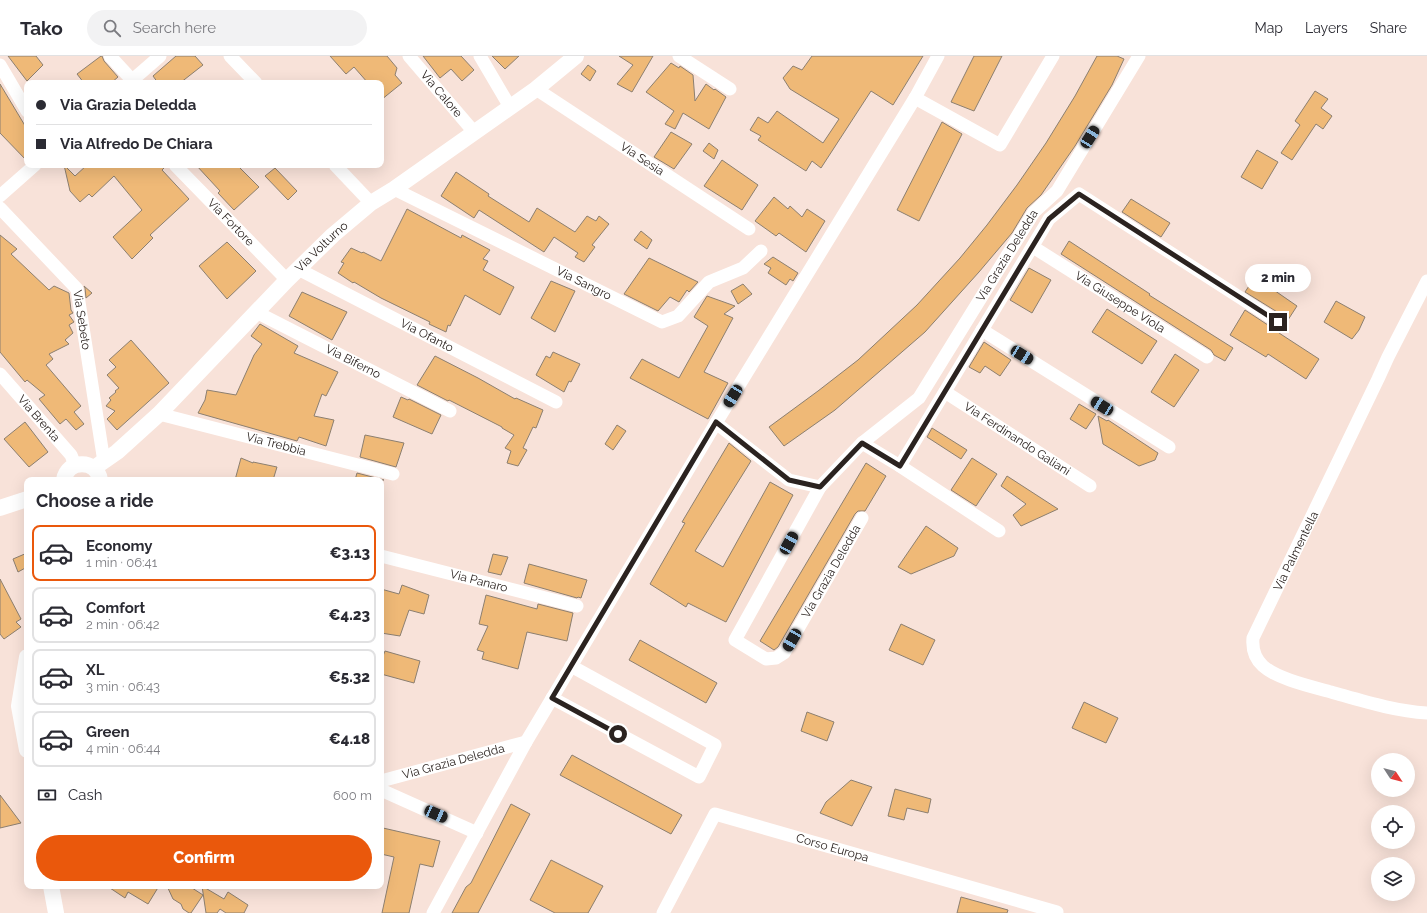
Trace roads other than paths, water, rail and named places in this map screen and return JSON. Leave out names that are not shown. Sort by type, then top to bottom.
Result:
[{"type":"street","points":[[110,56],[128,80]]},
{"type":"street","points":[[132,80],[160,56]]},
{"type":"street","points":[[230,56],[253,80]]},
{"type":"street","name":"Via Calore","points":[[409,56],[474,132]]},
{"type":"street","points":[[480,56],[510,107]]},
{"type":"street","name":"Via Volturno","points":[[99,470],[159,414],[256,312],[333,235],[371,203],[394,189],[536,89],[576,56]]},
{"type":"street","points":[[679,56],[730,89]]},
{"type":"street","name":"Via Grazia Deledda","points":[[433,913],[526,742],[716,422],[915,98],[938,56]]},
{"type":"street","points":[[915,98],[1000,145],[1053,56]]},
{"type":"street","name":"Via Grazia Deledda","points":[[862,518],[784,653],[776,658],[766,659],[735,640],[820,487],[862,443],[919,398],[1034,212],[1057,190],[1139,56]]},
{"type":"street","points":[[0,65],[24,106]]},
{"type":"street","name":"Via Sesia","points":[[536,89],[749,229]]},
{"type":"street","points":[[0,196],[32,168]]},
{"type":"street","name":"Via Fortore","points":[[178,168],[292,275]]},
{"type":"street","points":[[338,168],[371,203]]},
{"type":"street","name":"Via Sangro","points":[[394,189],[662,322],[678,316],[708,282],[743,268],[761,251]]},
{"type":"street","points":[[900,466],[1049,219],[1079,194],[1278,322]]},
{"type":"street","name":"Via Sebeto","points":[[0,208],[78,288],[99,470]]},
{"type":"street","name":"Via Giuseppe Viola","points":[[1033,247],[1207,357]]},
{"type":"street","name":"Via Ofanto","points":[[292,275],[556,402]]},
{"type":"street","name":"Via Palmentella","points":[[1427,281],[1388,357],[1253,638],[1252,648],[1256,657],[1263,666],[1283,677],[1308,686],[1390,708],[1407,712],[1427,714]]},
{"type":"street","name":"Via Biferno","points":[[256,312],[450,411]]},
{"type":"street","points":[[982,330],[1169,447]]},
{"type":"street","name":"Via Brenta","points":[[0,374],[71,455],[75,465]]},
{"type":"street","name":"Via Ferdinando Galiani","points":[[945,392],[1090,486]]},
{"type":"street","name":"Via Trebbia","points":[[159,414],[393,474]]},
{"type":"street","points":[[716,422],[789,480],[820,487]]},
{"type":"street","points":[[862,443],[999,531]]},
{"type":"street","points":[[65,477],[67,472],[75,465],[85,464],[99,470]]},
{"type":"street","points":[[0,508],[24,500]]},
{"type":"street","name":"Via Panaro","points":[[384,557],[577,606]]},
{"type":"street","points":[[552,698],[699,777],[715,745],[571,666]]},
{"type":"street","points":[[24,690],[19,706],[24,734]]},
{"type":"street","name":"Via Grazia Deledda","points":[[384,780],[526,742]]},
{"type":"street","name":"Via Grazia Deledda","points":[[384,791],[477,832]]},
{"type":"street","name":"Corso Europa","points":[[663,913],[715,814],[1057,912]]},
{"type":"street","points":[[52,889],[56,913]]}]
